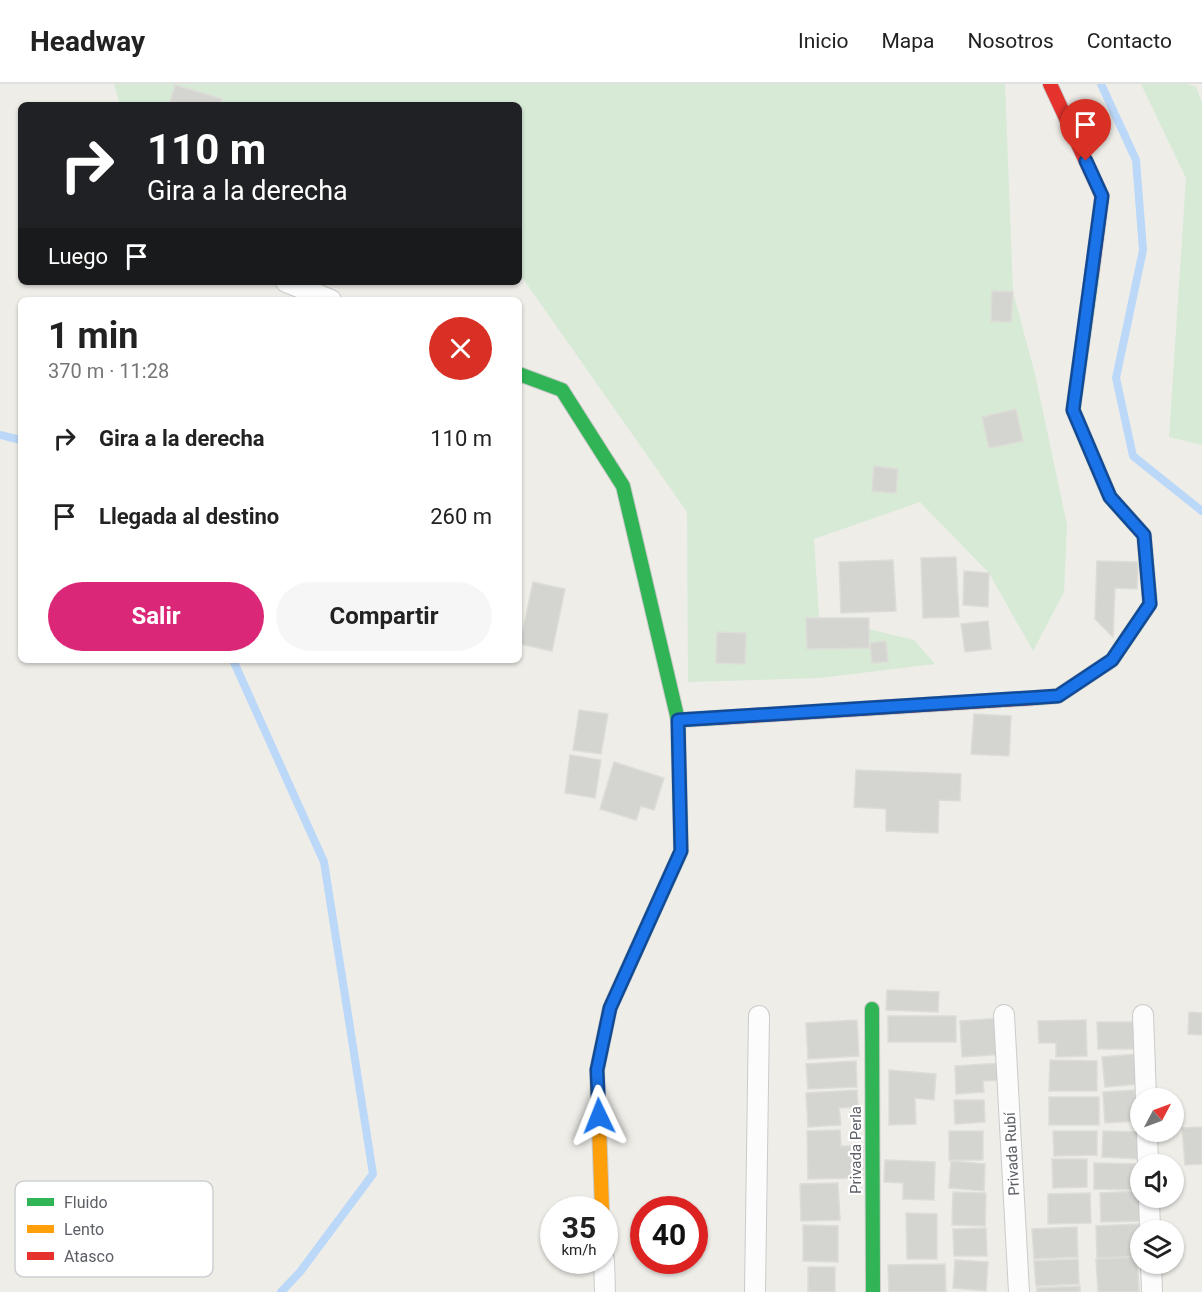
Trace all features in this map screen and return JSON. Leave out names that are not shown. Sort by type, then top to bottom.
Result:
[{"type":"street","points":[[678,720],[1058,696],[1112,660],[1150,604],[1144,535],[1110,497],[1073,410],[1102,196],[1050,84]]},
{"type":"street","points":[[293,285],[323,297]]},
{"type":"street","points":[[522,375],[562,390],[623,486],[678,720],[681,851],[610,1008],[597,1070],[602,1196]]},
{"type":"street","name":"Privada Perla","points":[[872,1008],[873,1292]]},
{"type":"street","name":"Privada Rubí","points":[[1004,1015],[1019,1292]]},
{"type":"street","points":[[1143,1015],[1146,1088]]},
{"type":"street","points":[[756,1292],[759,1016]]},
{"type":"street","points":[[604,1274],[605,1292]]},
{"type":"street","points":[[1151,1274],[1152,1292]]},
{"type":"green space","points":[[114,84],[1005,84],[1013,292],[1035,374],[1067,525],[1064,592],[1033,651],[989,573],[920,502],[814,539],[819,617],[914,640],[935,664],[820,678],[688,682],[687,512],[522,277],[522,102],[119,102]]},
{"type":"green space","points":[[1141,84],[1187,84],[1196,87],[1202,103],[1202,445],[1169,437],[1186,178]]},
{"type":"building","points":[[175,85],[222,99],[221,102],[170,102]]},
{"type":"building","points":[[992,291],[1013,292],[1011,322],[991,321]]},
{"type":"building","points":[[1016,409],[1023,441],[989,448],[982,417]]},
{"type":"building","points":[[874,466],[898,469],[896,493],[872,491]]},
{"type":"building","points":[[956,557],[959,617],[923,618],[921,558]]},
{"type":"building","points":[[893,560],[896,611],[841,613],[839,562]]},
{"type":"building","points":[[1097,561],[1138,562],[1137,589],[1115,588],[1113,637],[1095,619]]},
{"type":"building","points":[[964,571],[989,573],[988,607],[963,605]]},
{"type":"building","points":[[533,582],[565,589],[552,651],[522,644]]},
{"type":"building","points":[[806,618],[869,618],[869,648],[807,649]]},
{"type":"building","points":[[988,621],[991,649],[965,652],[961,624]]},
{"type":"building","points":[[717,632],[746,633],[745,664],[716,663]]},
{"type":"building","points":[[886,641],[888,662],[872,663],[870,643]]},
{"type":"building","points":[[579,710],[608,714],[601,754],[573,750]]},
{"type":"building","points":[[974,714],[1011,716],[1009,756],[971,754]]},
{"type":"building","points":[[570,755],[601,760],[595,798],[565,793]]},
{"type":"building","points":[[614,762],[664,778],[654,810],[641,806],[636,820],[600,809]]},
{"type":"building","points":[[856,770],[961,774],[960,801],[939,800],[938,833],[886,831],[886,809],[854,807]]},
{"type":"building","points":[[887,990],[939,992],[938,1012],[886,1010]]},
{"type":"building","points":[[1189,1012],[1202,1013],[1202,1035],[1188,1034]]},
{"type":"building","points":[[888,1016],[956,1016],[956,1042],[888,1042]]},
{"type":"building","points":[[1001,1018],[1004,1054],[962,1057],[960,1021]]},
{"type":"building","points":[[857,1020],[859,1056],[808,1059],[806,1023]]},
{"type":"building","points":[[1086,1020],[1087,1056],[1056,1057],[1056,1043],[1039,1043],[1038,1021]]},
{"type":"building","points":[[1097,1022],[1136,1022],[1137,1049],[1098,1049]]},
{"type":"building","points":[[1137,1054],[1140,1084],[1105,1087],[1102,1057]]},
{"type":"building","points":[[1050,1060],[1097,1061],[1097,1091],[1049,1091]]},
{"type":"building","points":[[856,1061],[857,1087],[808,1089],[806,1064]]},
{"type":"building","points":[[1003,1063],[1004,1080],[983,1081],[984,1092],[956,1094],[955,1066]]},
{"type":"building","points":[[889,1070],[936,1074],[934,1100],[915,1098],[916,1124],[889,1125]]},
{"type":"building","points":[[857,1090],[858,1107],[839,1108],[841,1125],[808,1127],[806,1093]]},
{"type":"building","points":[[1130,1090],[1130,1121],[1105,1123],[1103,1092]]},
{"type":"building","points":[[1049,1097],[1099,1097],[1099,1125],[1049,1125]]},
{"type":"building","points":[[954,1100],[984,1100],[985,1122],[955,1124]]},
{"type":"building","points":[[1202,1127],[1202,1164],[1185,1165],[1184,1128]]},
{"type":"building","points":[[840,1130],[841,1146],[863,1146],[863,1178],[808,1179],[807,1131]]},
{"type":"building","points":[[949,1131],[983,1131],[983,1160],[949,1160]]},
{"type":"building","points":[[1053,1131],[1097,1131],[1097,1155],[1054,1156]]},
{"type":"building","points":[[1103,1131],[1130,1132],[1130,1142],[1141,1142],[1140,1154],[1130,1154],[1130,1158],[1102,1157]]},
{"type":"building","points":[[1052,1159],[1087,1159],[1087,1187],[1053,1188]]},
{"type":"building","points":[[885,1160],[935,1162],[934,1200],[903,1199],[903,1183],[884,1182]]},
{"type":"building","points":[[951,1161],[985,1164],[984,1191],[949,1188]]},
{"type":"building","points":[[1094,1163],[1130,1164],[1130,1190],[1094,1189]]},
{"type":"building","points":[[838,1183],[840,1220],[801,1221],[800,1184]]},
{"type":"building","points":[[953,1192],[986,1193],[985,1226],[952,1225]]},
{"type":"building","points":[[1130,1192],[1130,1208],[1141,1208],[1142,1220],[1101,1222],[1100,1193]]},
{"type":"building","points":[[1090,1193],[1091,1223],[1048,1224],[1048,1194]]},
{"type":"building","points":[[906,1213],[937,1214],[937,1259],[907,1259]]},
{"type":"building","points":[[1130,1224],[1130,1256],[1097,1258],[1096,1226]]},
{"type":"building","points":[[803,1225],[838,1226],[838,1262],[803,1261]]},
{"type":"building","points":[[1077,1227],[1078,1257],[1034,1259],[1032,1229]]},
{"type":"building","points":[[986,1228],[987,1256],[954,1256],[953,1229]]},
{"type":"building","points":[[1130,1257],[1130,1274],[1138,1274],[1139,1292],[1098,1292],[1096,1259]]},
{"type":"building","points":[[1078,1259],[1079,1284],[1036,1286],[1034,1261]]},
{"type":"building","points":[[955,1260],[988,1262],[986,1291],[953,1288]]},
{"type":"building","points":[[945,1264],[946,1292],[889,1292],[888,1265]]},
{"type":"building","points":[[808,1267],[835,1267],[835,1292],[808,1292]]},
{"type":"building","points":[[1080,1286],[1080,1292],[1037,1292],[1037,1288]]},
{"type":"waterway","points":[[1101,84],[1136,160],[1143,250],[1116,378],[1133,456],[1202,511]]},
{"type":"waterway","points":[[0,435],[18,439]]},
{"type":"waterway","points":[[234,663],[324,862],[373,1174],[300,1272],[281,1292]]},
{"type":"traffic: fast","points":[[1034,698],[1058,696],[1112,660],[1150,604],[1144,535],[1110,497],[1073,410],[1092,273]]},
{"type":"traffic: fast","points":[[522,375],[562,390],[623,486],[678,720],[715,718]]},
{"type":"traffic: fast","points":[[624,977],[681,851],[678,720]]},
{"type":"traffic: fast","points":[[872,1009],[873,1292]]},
{"type":"traffic: slow","points":[[602,1196],[597,1070],[610,1008],[624,977]]},
{"type":"traffic: jam","points":[[1050,84],[1102,196],[1092,273]]},
{"type":"traffic: jam","points":[[715,718],[1034,698]]},
{"type":"route","points":[[599,1116],[597,1070],[610,1008],[681,851],[678,720],[1058,696],[1112,660],[1150,604],[1144,535],[1110,497],[1073,410],[1102,196],[1086,161]]}]
